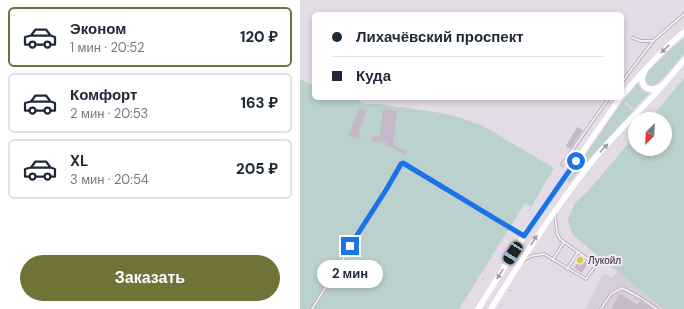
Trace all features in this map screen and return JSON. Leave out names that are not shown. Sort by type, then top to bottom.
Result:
[{"type":"main road","points":[[624,95],[646,67],[684,32]]},
{"type":"main road","points":[[492,309],[554,211],[578,178],[595,157],[664,85],[684,60]]},
{"type":"main road","points":[[646,67],[642,77],[642,81],[645,86],[647,88],[654,89],[664,85]]},
{"type":"main road","points":[[478,309],[524,236],[621,100]]},
{"type":"lane","points":[[624,79],[653,41],[684,14]]},
{"type":"lane","points":[[633,38],[637,40],[653,41]]},
{"type":"lane","points":[[562,165],[608,100]]},
{"type":"lane","points":[[312,309],[403,163],[524,236]]},
{"type":"lane","points":[[520,263],[527,258],[544,254],[586,280],[596,265],[560,239],[557,233],[554,211]]},
{"type":"lane","points":[[553,260],[565,242]]},
{"type":"lane","points":[[567,269],[578,252]]},
{"type":"lane","points":[[601,309],[611,294],[622,288],[657,309]]},
{"type":"path","points":[[624,100],[633,110]]},
{"type":"path","points":[[484,278],[483,281],[486,283]]},
{"type":"path","points":[[509,290],[512,291],[510,294]]},
{"type":"shaded area","points":[[617,272],[663,309],[585,309],[604,273],[612,278]]},
{"type":"green space","points":[[684,38],[684,54],[670,71],[655,85],[649,85],[645,79],[647,72]]},
{"type":"green space","points":[[684,78],[684,309],[663,309],[575,237],[571,231],[568,220],[575,203],[588,191],[628,144],[628,156],[672,156],[672,112],[656,112]]},
{"type":"green space","points":[[300,79],[312,85],[312,100],[360,100],[360,102],[365,103],[382,104],[458,117],[483,126],[554,168],[531,207],[525,203],[459,309],[300,309]]},
{"type":"green space","points":[[638,83],[642,90],[650,93],[634,109],[624,100]]},
{"type":"green space","points":[[622,102],[633,111],[628,112],[628,116],[569,183],[567,181]]},
{"type":"building","points":[[360,107],[367,110],[358,134],[361,136],[360,139],[348,136]]},
{"type":"building","points":[[383,109],[397,111],[393,144],[407,152],[405,155],[393,147],[386,146],[386,142],[372,141],[373,136],[380,136]]},
{"type":"building","points":[[577,127],[583,130],[570,149],[566,146]]},
{"type":"building","points":[[580,258],[588,263],[582,273],[574,268]]},
{"type":"building","points":[[620,294],[638,305],[640,301],[652,309],[611,309]]},
{"type":"place","name":"Лукойл","points":[[580,260]]},
{"type":"route","points":[[350,246],[403,163],[524,236],[576,161]]}]
